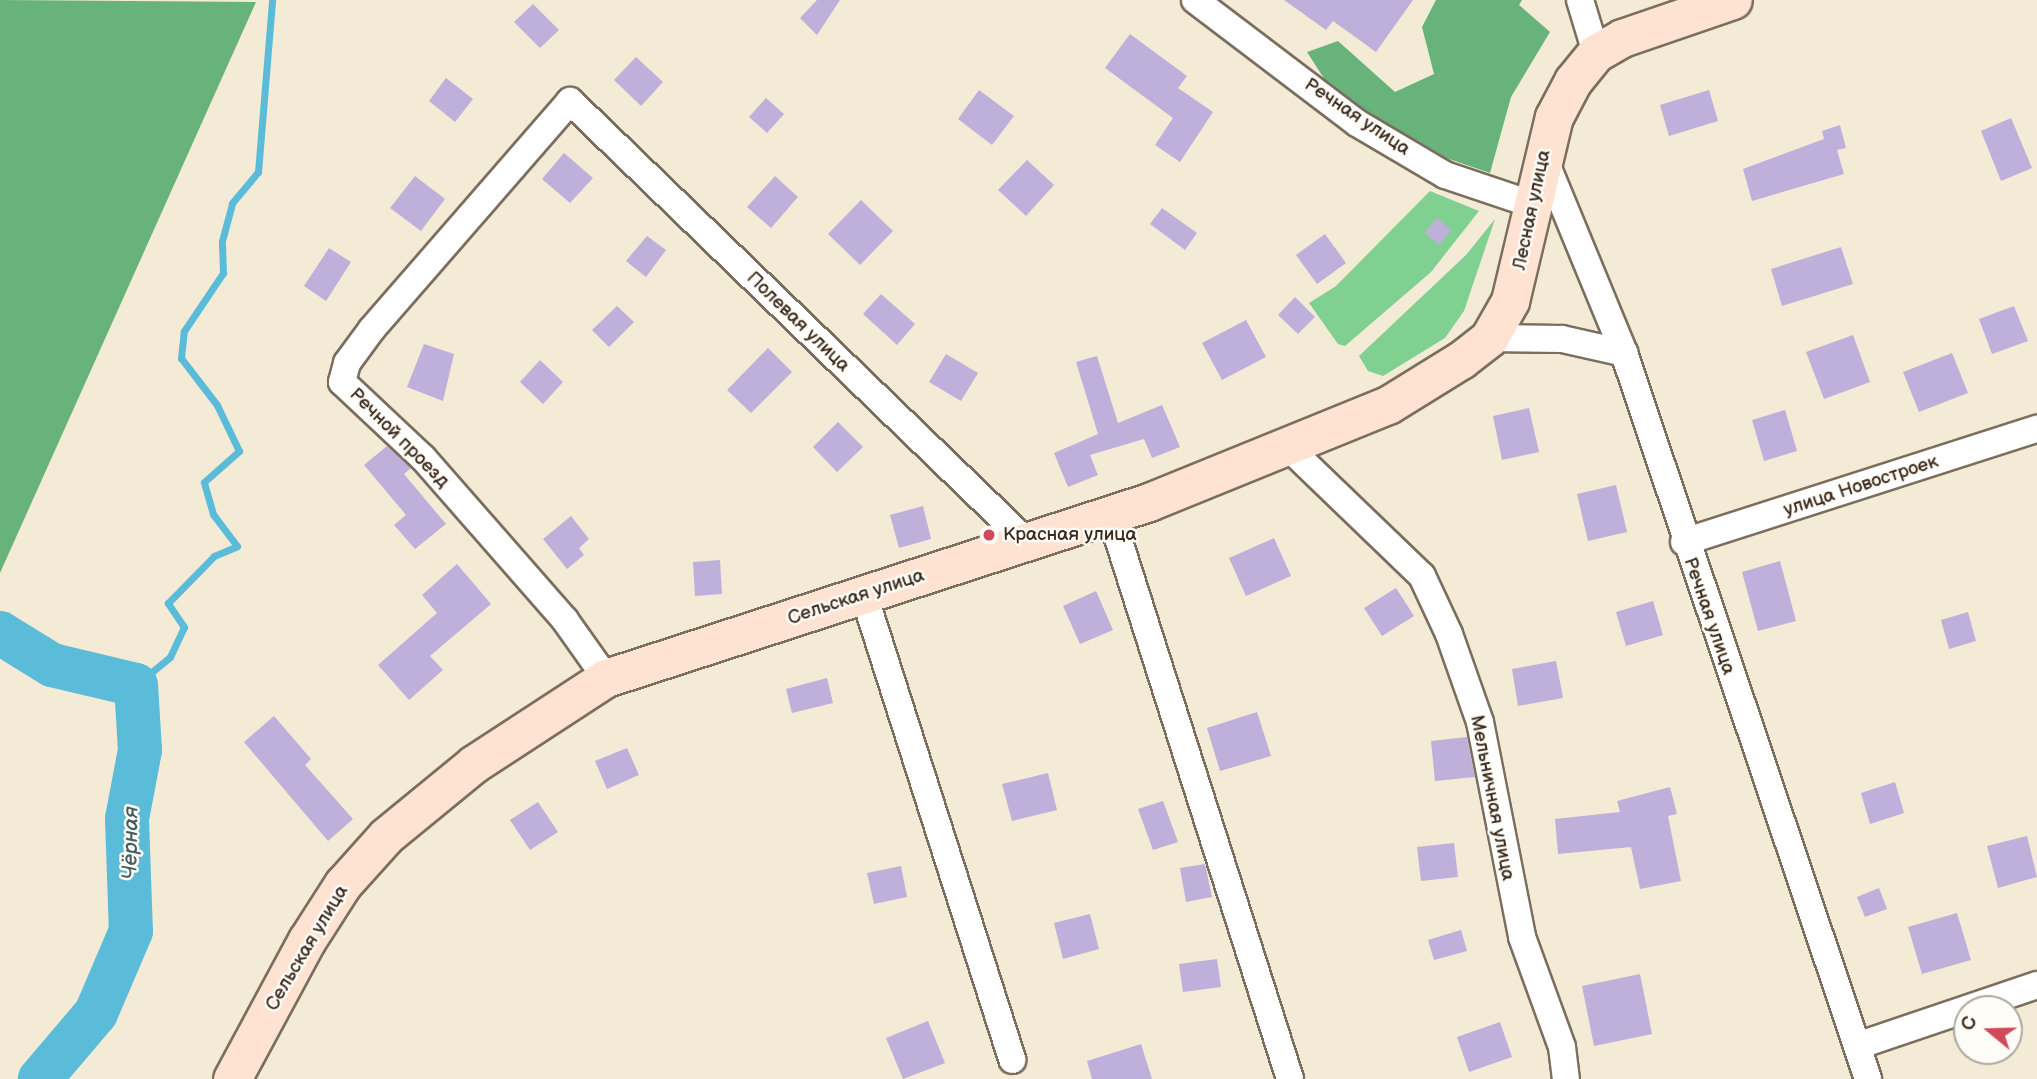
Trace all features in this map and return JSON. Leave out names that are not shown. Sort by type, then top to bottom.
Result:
[{"type":"main road","points":[[1596,53],[1622,38],[1733,0]]},
{"type":"main road","name":"Лесная улица","points":[[1489,338],[1510,301],[1543,156],[1573,81],[1596,53]]},
{"type":"main road","name":"Сельская улица","points":[[232,1079],[307,940],[343,884],[386,836],[474,764],[606,678],[1111,516],[1290,449],[1425,386],[1489,338]]},
{"type":"street","name":"Речная улица","points":[[1195,0],[1357,123],[1445,175],[1534,205]]},
{"type":"street","points":[[1580,9],[1596,53]]},
{"type":"street","name":"Полевая улица","points":[[570,101],[1027,542]]},
{"type":"street","name":"Речной проезд","points":[[570,101],[372,329],[347,363],[342,382],[432,468],[565,620],[606,678]]},
{"type":"street","name":"Речная улица","points":[[1543,156],[1623,353],[1684,542],[1868,1079]]},
{"type":"street","points":[[1489,338],[1562,339],[1623,353]]},
{"type":"street","name":"улица Новостроек","points":[[1684,542],[2037,429]]},
{"type":"street","name":"Мельничная улица","points":[[1290,449],[1422,576],[1448,634],[1480,722],[1519,925],[1562,1047],[1566,1079]]},
{"type":"street","points":[[1111,516],[1290,1079]]},
{"type":"street","points":[[864,594],[1012,1060]]},
{"type":"street","points":[[1857,1046],[2037,985]]},
{"type":"green space","points":[[0,0],[256,2],[0,573]]},
{"type":"green space","points":[[1436,0],[1522,0],[1519,5],[1550,32],[1511,97],[1490,173],[1446,158],[1332,91],[1307,52],[1338,41],[1395,92],[1434,74],[1422,27]]},
{"type":"green space","points":[[1430,191],[1479,211],[1431,272],[1345,346],[1338,344],[1309,303],[1336,286]]},
{"type":"green space","points":[[1495,219],[1464,311],[1445,338],[1383,376],[1368,371],[1359,356],[1466,255]]},
{"type":"building","points":[[817,0],[840,0],[817,35],[800,18]]},
{"type":"building","points":[[1284,0],[1413,0],[1376,52],[1333,21],[1326,30]]},
{"type":"building","points":[[533,4],[559,30],[540,48],[514,22]]},
{"type":"building","points":[[1130,34],[1187,76],[1178,88],[1213,112],[1180,162],[1155,145],[1173,118],[1105,68]]},
{"type":"building","points":[[636,57],[663,82],[641,106],[614,80]]},
{"type":"building","points":[[446,78],[473,99],[455,122],[429,101]]},
{"type":"building","points":[[979,90],[1014,116],[992,145],[958,119]]},
{"type":"building","points":[[1709,90],[1718,121],[1669,136],[1660,105]]},
{"type":"building","points":[[766,98],[784,114],[767,133],[749,117]]},
{"type":"building","points":[[2011,118],[2032,168],[2001,181],[1981,131]]},
{"type":"building","points":[[1840,125],[1846,148],[1837,150],[1844,174],[1752,201],[1743,169],[1824,139],[1822,131]]},
{"type":"building","points":[[564,153],[593,178],[570,203],[542,179]]},
{"type":"building","points":[[1027,160],[1054,185],[1026,216],[998,190]]},
{"type":"building","points":[[415,176],[445,199],[421,231],[390,208]]},
{"type":"building","points":[[775,176],[798,197],[771,228],[747,207]]},
{"type":"building","points":[[861,200],[893,231],[860,265],[828,234]]},
{"type":"building","points":[[1162,208],[1197,233],[1185,250],[1150,224]]},
{"type":"building","points":[[1437,218],[1451,230],[1439,245],[1425,233]]},
{"type":"building","points":[[1325,234],[1346,263],[1317,284],[1296,255]]},
{"type":"building","points":[[647,236],[666,250],[646,277],[626,261]]},
{"type":"building","points":[[1841,247],[1853,284],[1782,306],[1771,269]]},
{"type":"building","points":[[329,248],[351,262],[326,301],[304,286]]},
{"type":"building","points":[[881,294],[915,324],[897,345],[863,314]]},
{"type":"building","points":[[1295,297],[1315,317],[1298,334],[1278,315]]},
{"type":"building","points":[[617,306],[634,322],[609,347],[592,330]]},
{"type":"building","points":[[2014,306],[2028,341],[1992,354],[1979,319]]},
{"type":"building","points":[[1246,320],[1266,357],[1222,380],[1202,343]]},
{"type":"building","points":[[1853,335],[1870,382],[1824,399],[1806,352]]},
{"type":"building","points":[[424,344],[454,354],[443,401],[407,387]]},
{"type":"building","points":[[768,348],[792,372],[751,413],[727,390]]},
{"type":"building","points":[[1952,353],[1968,393],[1919,412],[1903,372]]},
{"type":"building","points":[[946,354],[978,373],[961,401],[929,382]]},
{"type":"building","points":[[1097,356],[1118,423],[1162,405],[1180,447],[1152,458],[1144,439],[1090,455],[1098,475],[1068,487],[1054,453],[1098,434],[1076,362]]},
{"type":"building","points":[[540,360],[563,382],[543,404],[520,382]]},
{"type":"building","points":[[1529,408],[1539,452],[1502,460],[1493,416]]},
{"type":"building","points":[[1785,410],[1797,451],[1764,461],[1752,420]]},
{"type":"building","points":[[838,422],[863,447],[837,472],[813,447]]},
{"type":"building","points":[[387,446],[411,468],[404,474],[446,524],[415,549],[394,525],[406,515],[364,465]]},
{"type":"building","points":[[1616,485],[1627,532],[1588,541],[1577,494]]},
{"type":"building","points":[[923,506],[931,539],[899,548],[890,515]]},
{"type":"building","points":[[571,516],[589,539],[579,548],[584,555],[567,569],[543,539]]},
{"type":"building","points":[[1274,538],[1291,576],[1246,596],[1229,558]]},
{"type":"building","points":[[720,560],[722,594],[695,596],[693,562]]},
{"type":"building","points":[[1780,561],[1796,621],[1758,631],[1742,572]]},
{"type":"building","points":[[457,564],[491,604],[430,656],[443,670],[409,700],[378,665],[437,613],[422,595]]},
{"type":"building","points":[[1396,588],[1414,616],[1382,636],[1364,608]]},
{"type":"building","points":[[1096,591],[1113,630],[1080,644],[1063,606]]},
{"type":"building","points":[[1653,601],[1663,635],[1626,646],[1616,612]]},
{"type":"building","points":[[1968,612],[1976,641],[1949,649],[1941,620]]},
{"type":"building","points":[[1556,661],[1563,698],[1518,706],[1512,669]]},
{"type":"building","points":[[827,678],[833,703],[792,713],[786,689]]},
{"type":"building","points":[[1257,712],[1271,756],[1220,771],[1207,728]]},
{"type":"building","points":[[274,716],[311,759],[305,765],[353,819],[328,841],[244,742]]},
{"type":"building","points":[[1467,737],[1475,777],[1435,781],[1431,741]]},
{"type":"building","points":[[627,748],[639,775],[607,789],[595,761]]},
{"type":"building","points":[[1048,773],[1057,810],[1012,821],[1002,784]]},
{"type":"building","points":[[1895,782],[1904,813],[1870,824],[1861,793]]},
{"type":"building","points":[[1670,787],[1677,814],[1668,816],[1681,881],[1640,889],[1631,847],[1558,854],[1555,819],[1620,812],[1617,801]]},
{"type":"building","points":[[1163,801],[1178,842],[1153,850],[1138,809]]},
{"type":"building","points":[[538,802],[558,832],[530,850],[510,820]]},
{"type":"building","points":[[2027,836],[2037,877],[1998,888],[1987,846]]},
{"type":"building","points":[[1454,843],[1458,877],[1421,881],[1417,847]]},
{"type":"building","points":[[1205,864],[1212,897],[1186,902],[1180,868]]},
{"type":"building","points":[[901,866],[907,897],[874,904],[867,873]]},
{"type":"building","points":[[1879,888],[1887,909],[1865,917],[1857,897]]},
{"type":"building","points":[[1957,913],[1971,960],[1922,974],[1908,927]]},
{"type":"building","points":[[1090,914],[1099,949],[1063,959],[1054,923]]},
{"type":"building","points":[[1461,930],[1467,951],[1434,960],[1428,940]]},
{"type":"building","points":[[1217,959],[1221,987],[1183,992],[1179,964]]},
{"type":"building","points":[[1640,974],[1652,1034],[1594,1046],[1582,986]]},
{"type":"building","points":[[928,1021],[945,1063],[903,1079],[886,1038]]},
{"type":"building","points":[[1500,1022],[1512,1057],[1469,1072],[1457,1037]]},
{"type":"building","points":[[1141,1044],[1152,1079],[1092,1079],[1087,1061]]},
{"type":"waterway","points":[[136,685],[170,657],[184,627],[168,603],[214,556],[237,546],[213,514],[204,482],[239,451],[217,405],[181,358],[184,331],[223,273],[222,241],[232,203],[258,172],[272,0]]},
{"type":"waterway","name":"Чёрная","points":[[0,633],[52,665],[136,685],[140,750],[127,819],[131,931],[96,1013],[40,1079]]},
{"type":"place","name":"Красная улица","points":[[989,535]]}]
